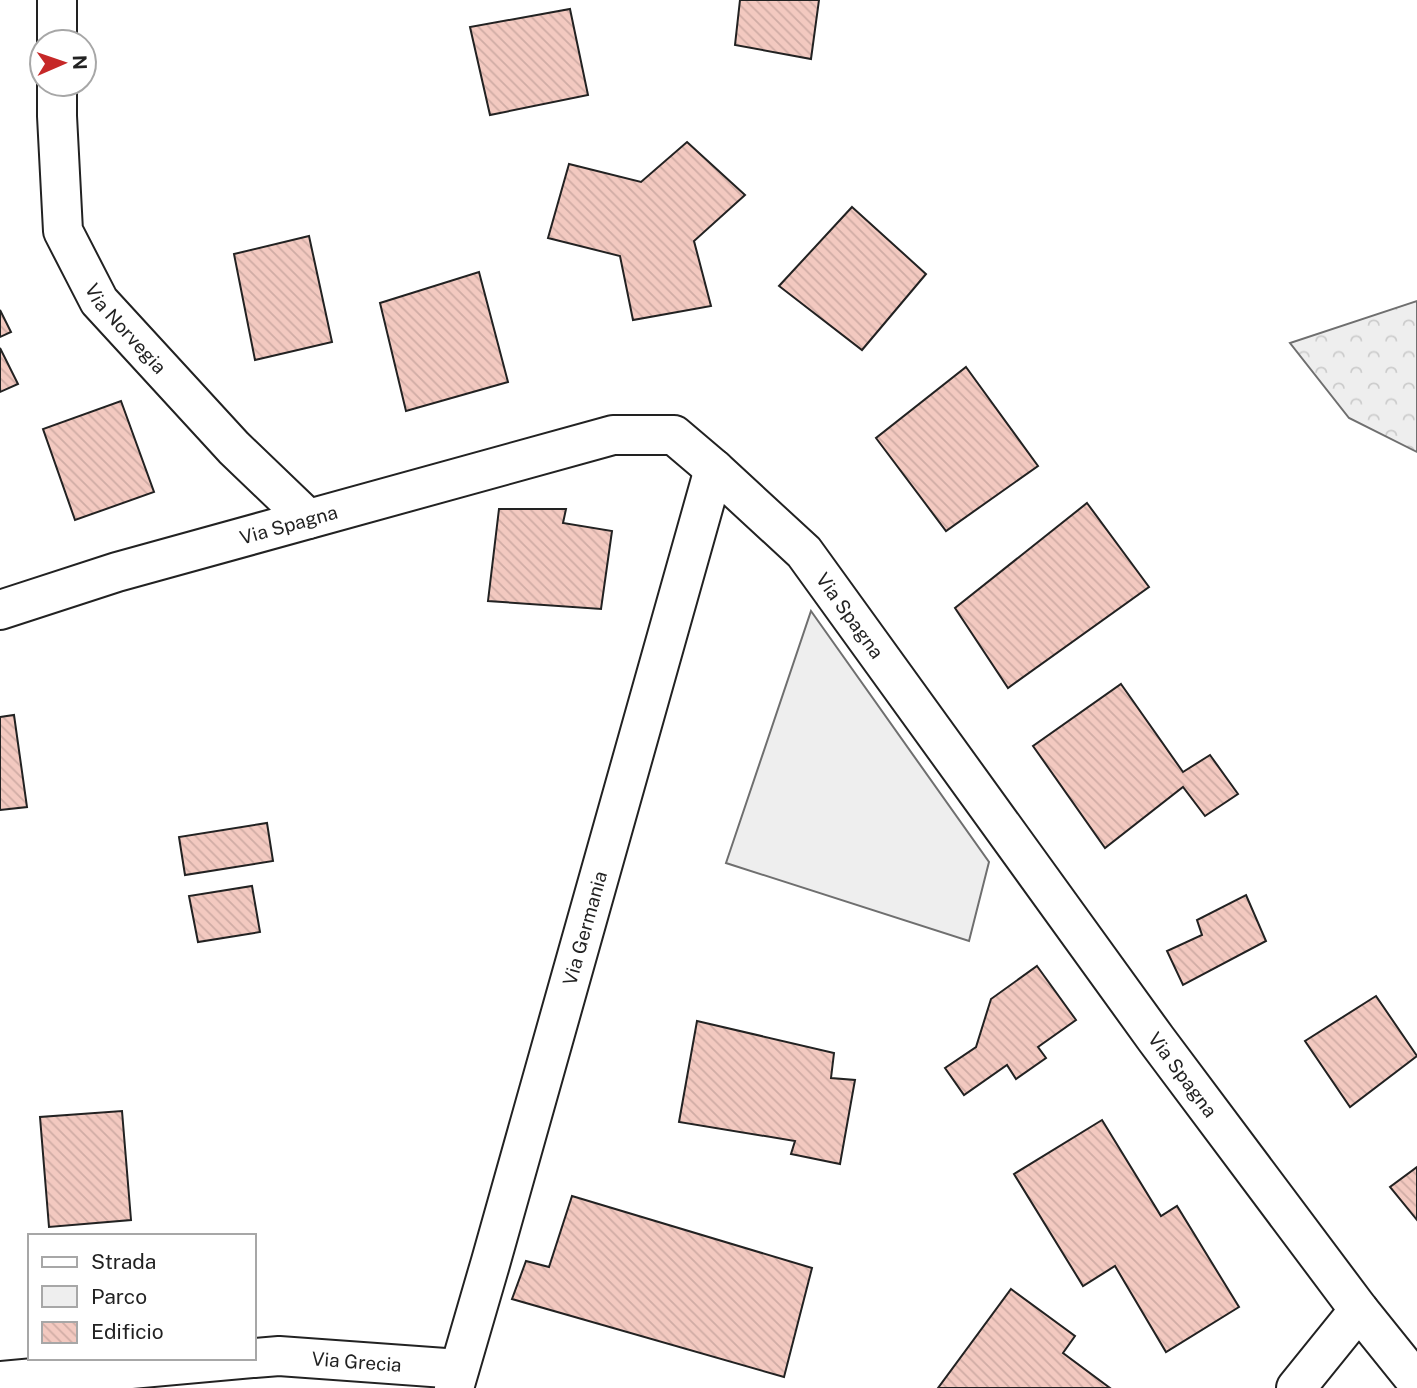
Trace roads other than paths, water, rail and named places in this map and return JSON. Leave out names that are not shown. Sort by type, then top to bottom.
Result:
[{"type":"street","points":[[57,28],[58,0]]},
{"type":"street","name":"Via Norvegia","points":[[57,98],[63,231],[99,301],[234,449],[308,519]]},
{"type":"street","name":"Via Spagna","points":[[0,610],[117,572],[613,435],[674,435],[804,552],[1147,1028],[1359,1310],[1417,1382]]},
{"type":"street","name":"Via Germania","points":[[456,1378],[714,469]]},
{"type":"street","points":[[1296,1388],[1359,1310]]},
{"type":"street","name":"Via Grecia","points":[[256,1358],[279,1356],[456,1378]]},
{"type":"street","name":"Via Grecia","points":[[0,1381],[231,1360]]}]
